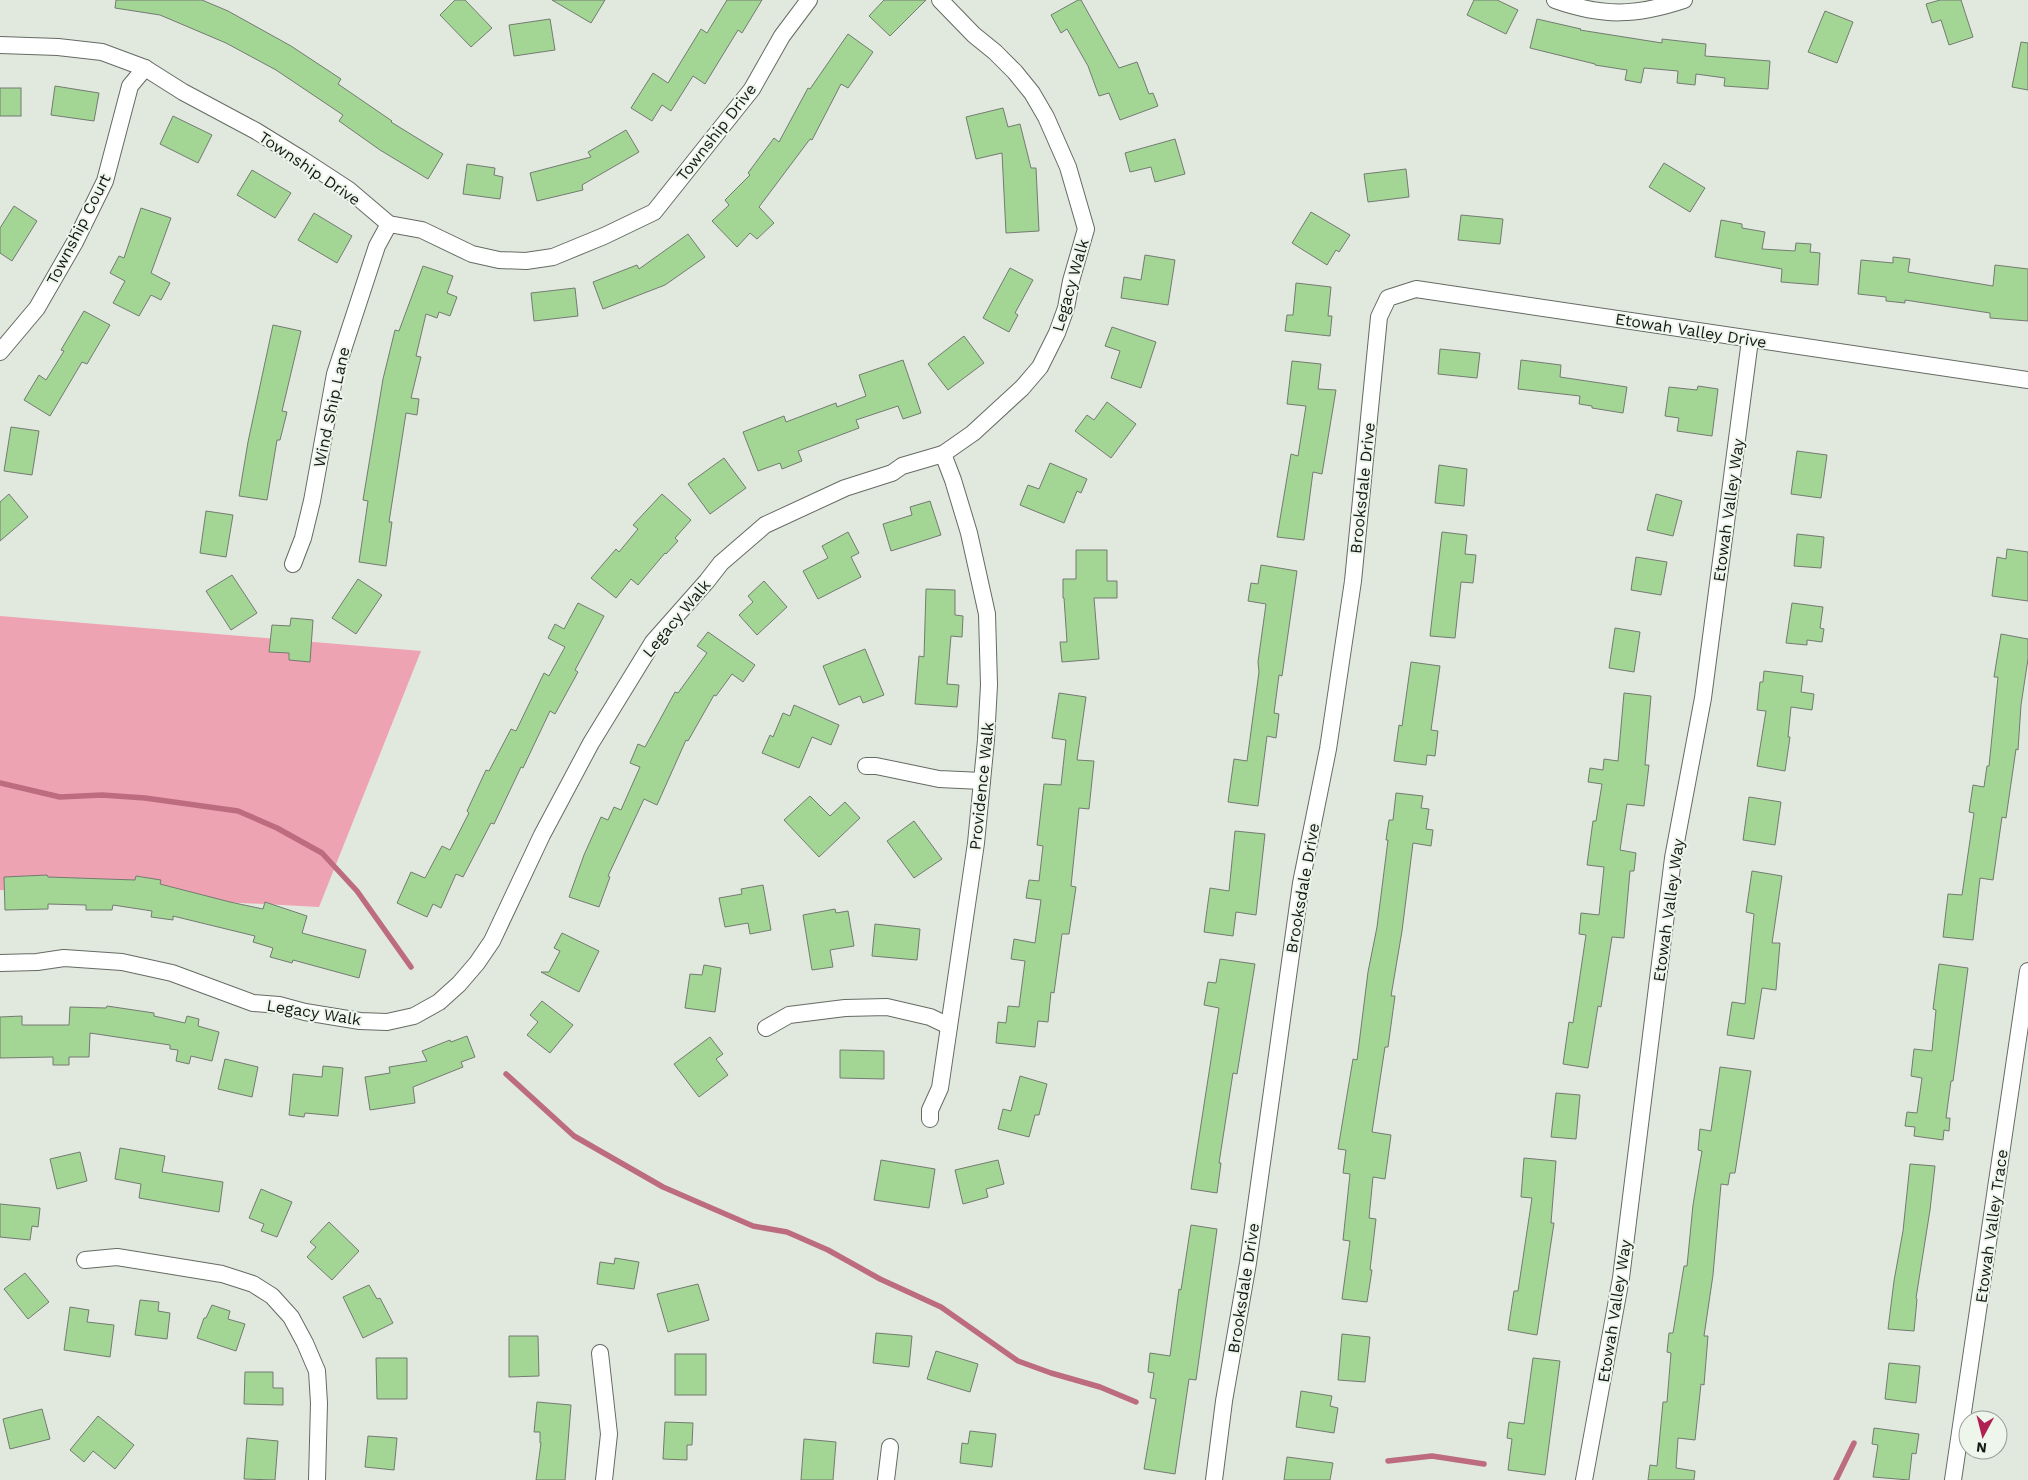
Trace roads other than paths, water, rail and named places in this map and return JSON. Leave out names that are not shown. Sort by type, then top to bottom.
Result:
[{"type":"street","name":"Township Drive","points":[[0,45],[58,47],[102,52],[145,68],[183,92],[303,160],[349,190],[389,224],[422,230],[472,254],[498,260],[526,262],[553,257],[604,236],[654,212],[752,89],[782,36],[809,0]]},
{"type":"street","name":"Legacy Walk","points":[[0,963],[36,962],[64,958],[122,962],[172,973],[253,1003],[279,1005],[305,1012],[360,1021],[387,1022],[414,1016],[434,1005],[459,984],[477,964],[492,941],[542,835],[582,759],[653,642],[708,581],[721,563],[766,525],[846,488],[892,473],[902,466],[943,454],[973,433],[1022,388],[1040,367],[1057,333],[1066,308],[1071,281],[1086,229],[1068,167],[1046,116],[1014,72],[940,0]]},
{"type":"street","points":[[1555,0],[1576,7],[1603,12],[1631,12],[1658,9],[1684,0]]},
{"type":"street","name":"Township Court","points":[[0,352],[37,308],[75,242],[105,181],[130,86],[145,68]]},
{"type":"street","name":"Wind Ship Lane","points":[[293,564],[303,538],[312,501],[335,374],[377,246],[389,224]]},
{"type":"street","name":"Etowah Valley Drive","points":[[1378,330],[1379,318],[1388,298],[1416,289],[2028,380]]},
{"type":"street","name":"Brooksdale Drive","points":[[1214,1480],[1224,1401],[1248,1263],[1301,883],[1328,750],[1352,591],[1378,330]]},
{"type":"street","name":"Etowah Valley Way","points":[[1584,1480],[1621,1278],[1673,858],[1703,698],[1750,340]]},
{"type":"street","name":"Providence Walk","points":[[930,1119],[930,1110],[940,1088],[976,843],[990,685],[987,614],[969,533],[943,454]]},
{"type":"street","points":[[866,766],[876,766],[939,779],[982,781]]},
{"type":"street","name":"Etowah Valley Trace","points":[[1953,1480],[2028,971]]},
{"type":"street","points":[[766,1028],[789,1016],[846,1008],[887,1007],[930,1017],[949,1026]]},
{"type":"street","points":[[85,1260],[117,1257],[222,1274],[252,1284],[272,1296],[291,1317],[317,1371],[319,1403],[317,1480]]},
{"type":"street","points":[[600,1353],[609,1434],[604,1480]]},
{"type":"street","points":[[886,1480],[890,1447]]},
{"type":"waterway","points":[[0,783],[60,797],[102,795],[145,798],[238,811],[277,828],[322,853],[357,891],[411,967]]},
{"type":"waterway","points":[[506,1074],[574,1136],[663,1187],[753,1226],[787,1232],[828,1250],[880,1279],[941,1307],[1018,1361],[1100,1387],[1136,1402]]},
{"type":"waterway","points":[[1836,1480],[1854,1443]]},
{"type":"waterway","points":[[1388,1461],[1432,1456],[1484,1464]]}]
